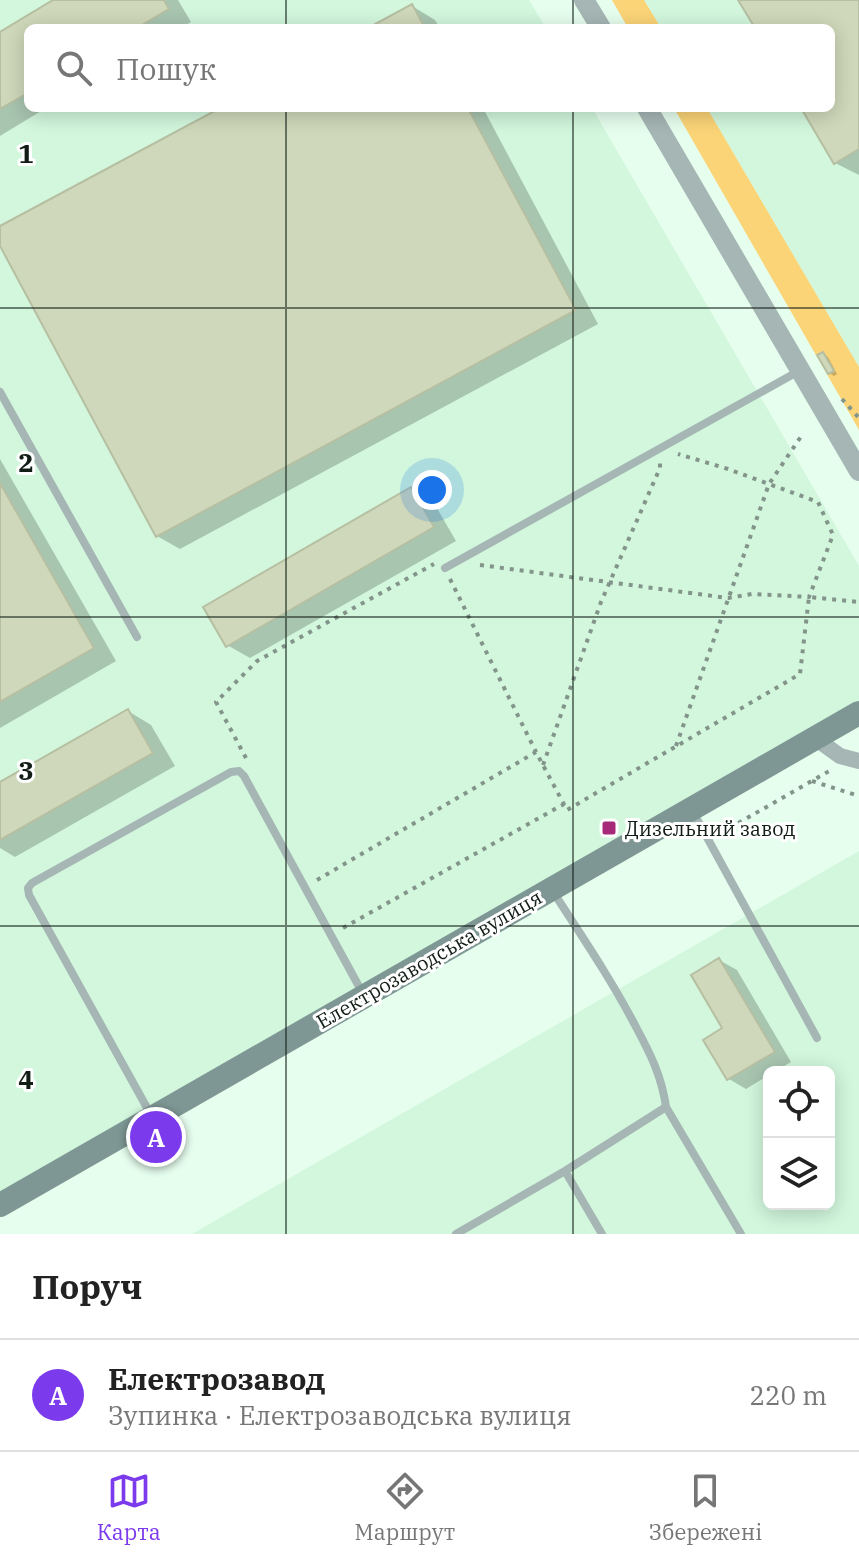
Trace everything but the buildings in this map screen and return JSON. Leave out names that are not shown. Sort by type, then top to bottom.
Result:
[{"type":"main road","name":"Електрозаводська вулиця","points":[[0,1205],[859,713]]},
{"type":"street","points":[[584,0],[599,24]]},
{"type":"street","points":[[649,112],[859,471]]},
{"type":"street","points":[[815,738],[840,756],[854,760]]},
{"type":"lane","points":[[445,568],[800,370]]},
{"type":"lane","points":[[0,392],[137,637]]},
{"type":"lane","points":[[152,1118],[29,895],[28,888],[32,883],[231,772],[239,771],[364,997]]},
{"type":"lane","points":[[692,809],[817,1038]]},
{"type":"lane","points":[[552,889],[617,990],[663,1085],[666,1107],[741,1234]]},
{"type":"lane","points":[[456,1234],[565,1171],[666,1107]]},
{"type":"lane","points":[[565,1171],[602,1234]]},
{"type":"path","points":[[839,395],[859,418]]},
{"type":"path","points":[[675,747],[769,484],[802,435]]},
{"type":"path","points":[[246,757],[216,702],[257,661],[440,560],[536,752],[567,810],[800,674],[809,597],[833,535],[818,502],[728,469],[659,449],[660,468],[609,582],[543,765]]},
{"type":"path","points":[[455,562],[728,598],[752,594],[859,602]]},
{"type":"path","points":[[305,887],[536,752]]},
{"type":"path","points":[[709,841],[854,760]]},
{"type":"path","points":[[812,781],[859,796]]},
{"type":"path","points":[[331,935],[564,804]]},
{"type":"shaded area","points":[[0,0],[529,0],[544,24],[24,24],[24,112],[594,112],[859,566],[859,713],[0,1205]]},
{"type":"shaded area","points":[[612,0],[644,0],[659,24],[626,24]]},
{"type":"shaded area","points":[[644,0],[859,0],[859,367],[709,112],[835,112],[835,24],[659,24]]},
{"type":"shaded area","points":[[676,112],[709,112],[859,367],[859,430]]},
{"type":"shaded area","points":[[859,851],[859,1234],[192,1234]]},
{"type":"place","name":"Дизельний завод","points":[[609,828]]},
{"type":"place","name":"Електрозавод","points":[[156,1137]]}]
